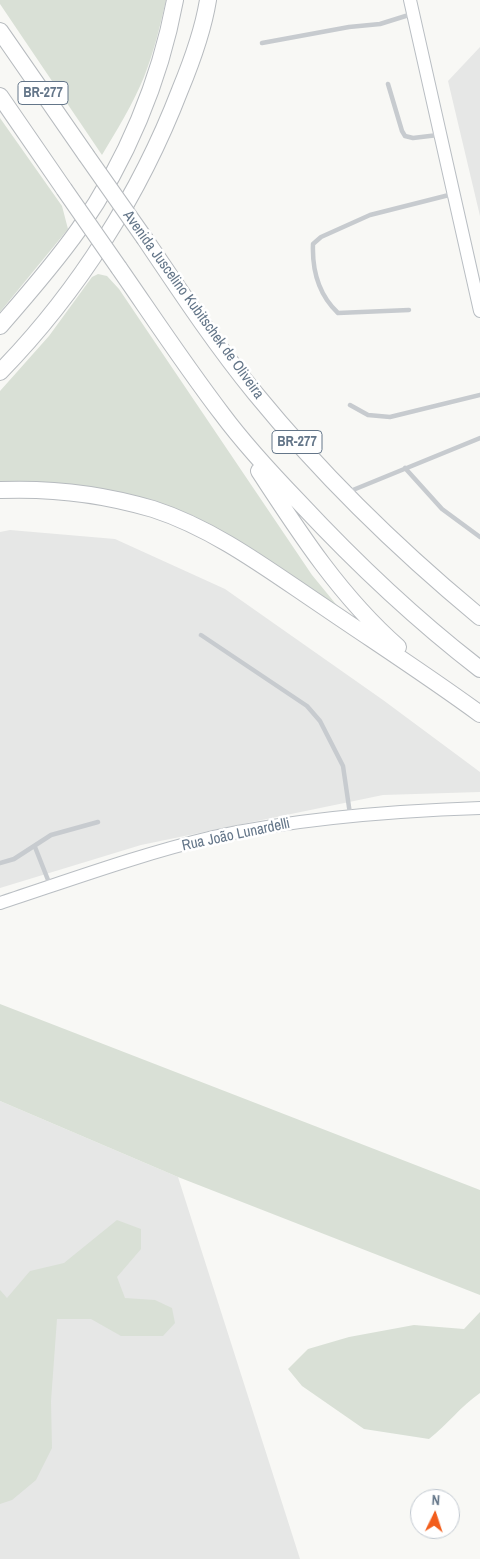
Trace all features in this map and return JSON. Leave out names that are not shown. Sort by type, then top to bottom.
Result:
[{"type":"highway","points":[[0,326],[80,228],[112,175],[148,97],[165,44],[175,0]]},
{"type":"highway","points":[[0,372],[34,334],[83,271],[138,184],[168,122],[191,63],[208,0]]},
{"type":"highway","name":"Avenida Juscelino Kubitschek de Oliveira","points":[[0,31],[223,353],[255,393],[344,493],[408,554],[480,617]]},
{"type":"highway","name":"BR-277","points":[[0,96],[222,414],[277,479],[353,558],[428,627],[480,669]]},
{"type":"highway","points":[[222,414],[293,523],[342,589],[386,637],[441,686]]},
{"type":"highway","points":[[0,490],[33,489],[74,492],[116,499],[155,510],[191,525],[252,559],[480,714]]},
{"type":"street","points":[[410,0],[480,311]]},
{"type":"street","name":"Rua João Lunardelli","points":[[0,903],[137,859],[212,838],[255,829],[350,816],[480,808]]},
{"type":"lane","points":[[262,43],[349,27],[380,24],[413,14]]},
{"type":"lane","points":[[388,84],[402,132],[405,136],[413,138],[441,135]]},
{"type":"lane","points":[[409,310],[338,313],[327,303],[318,287],[312,251],[313,244],[321,237],[370,215],[454,194]]},
{"type":"lane","points":[[350,405],[368,415],[390,417],[480,395]]},
{"type":"lane","points":[[344,493],[478,439],[480,446]]},
{"type":"lane","points":[[405,468],[442,508],[480,537]]},
{"type":"lane","points":[[201,635],[307,706],[320,721],[343,766],[350,816]]},
{"type":"lane","points":[[0,863],[14,859],[51,835],[98,822]]},
{"type":"lane","points":[[35,847],[51,886]]},
{"type":"shaded area","points":[[0,0],[166,0],[154,49],[140,87],[102,155],[0,4]]},
{"type":"shaded area","points":[[480,47],[480,216],[448,81]]},
{"type":"shaded area","points":[[0,118],[62,206],[68,229],[0,312]]},
{"type":"shaded area","points":[[98,274],[107,276],[119,289],[312,575],[344,614],[230,536],[194,516],[153,500],[109,490],[67,484],[0,484],[0,391],[49,336],[92,277]]},
{"type":"shaded area","points":[[10,530],[115,539],[225,589],[383,700],[480,772],[480,792],[383,795],[141,845],[0,888],[0,532]]},
{"type":"shaded area","points":[[0,1004],[480,1190],[480,1295],[178,1177],[0,1101]]},
{"type":"shaded area","points":[[0,1101],[178,1177],[300,1559],[0,1559]]},
{"type":"shaded area","points":[[117,1220],[141,1229],[141,1249],[117,1277],[125,1298],[155,1300],[172,1308],[175,1323],[163,1336],[121,1336],[91,1319],[57,1319],[51,1401],[52,1448],[36,1480],[12,1500],[0,1504],[0,1290],[7,1298],[30,1271],[64,1263]]},
{"type":"shaded area","points":[[480,1312],[480,1393],[429,1439],[364,1429],[302,1386],[288,1369],[308,1349],[349,1337],[414,1325],[464,1329]]}]
